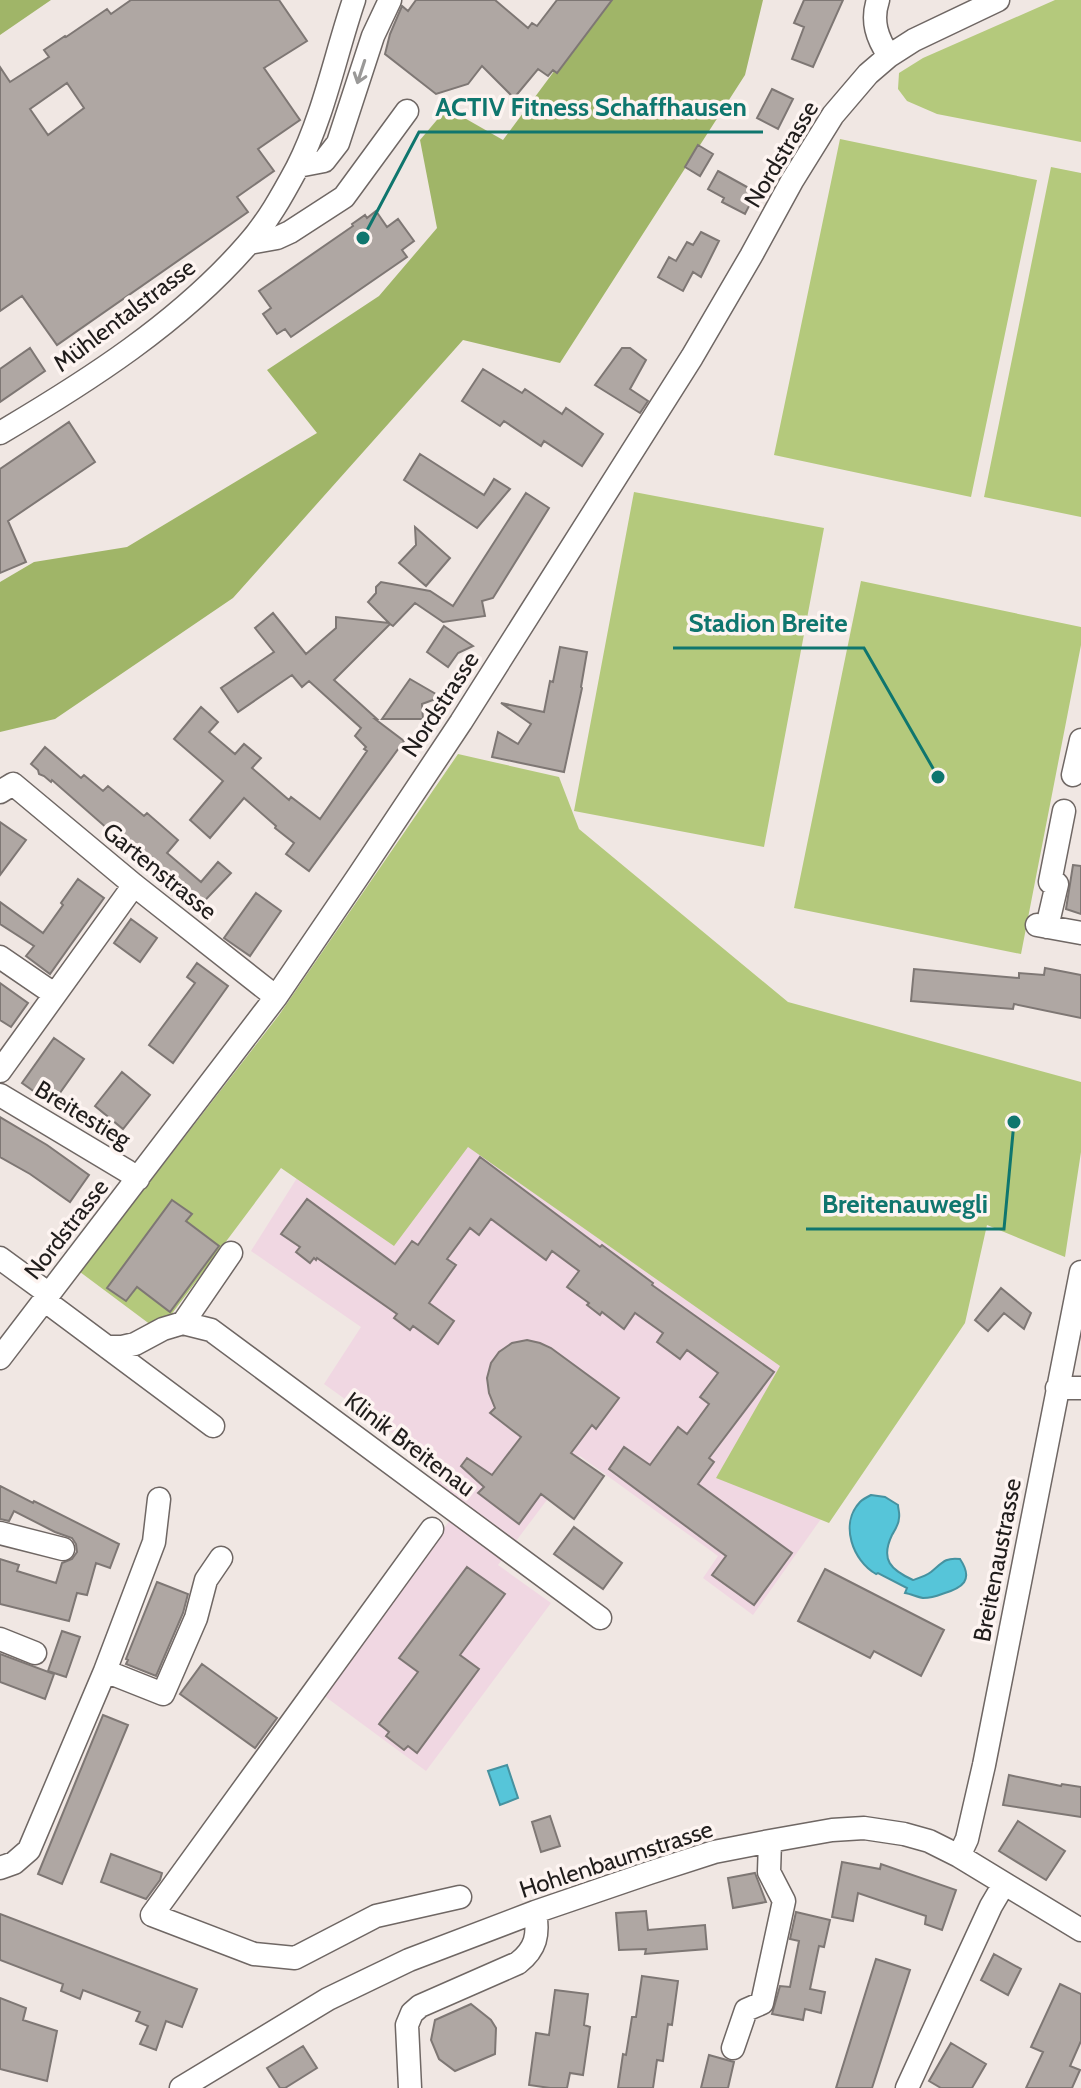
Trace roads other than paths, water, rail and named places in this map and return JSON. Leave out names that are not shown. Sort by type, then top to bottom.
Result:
[{"type":"street","name":"Mühlentalstrasse","points":[[0,433],[129,350],[206,289],[249,243],[298,166],[325,97],[354,0]]},
{"type":"street","points":[[298,166],[324,161],[338,143],[373,36],[390,0]]},
{"type":"street","points":[[878,0],[874,26],[889,56]]},
{"type":"street","name":"Nordstrasse","points":[[0,1358],[276,997],[461,722],[676,383],[824,128],[848,96],[889,56],[914,40],[998,0]]},
{"type":"street","points":[[249,243],[277,238],[290,232],[344,197],[407,111]]},
{"type":"street","points":[[1073,775],[1081,740]]},
{"type":"street","name":"Gartenstrasse","points":[[6,788],[276,997]]},
{"type":"street","points":[[1064,811],[1050,882],[1057,884],[1042,926],[1081,933]]},
{"type":"street","points":[[0,1071],[134,885]]},
{"type":"street","points":[[0,957],[54,994]]},
{"type":"street","name":"Breitestieg","points":[[0,1095],[138,1179]]},
{"type":"street","points":[[107,1347],[135,1344],[163,1329],[183,1323],[231,1253]]},
{"type":"street","points":[[0,1258],[107,1347],[213,1426]]},
{"type":"street","name":"Breitenaustrasse","points":[[959,1856],[967,1839],[984,1765],[1057,1388],[1074,1335],[1080,1279]]},
{"type":"street","name":"Klinik Breitenau","points":[[183,1323],[211,1330],[600,1618]]},
{"type":"street","points":[[1057,1388],[1081,1388]]},
{"type":"street","points":[[0,1868],[14,1863],[29,1850],[105,1671],[154,1542],[159,1499]]},
{"type":"street","points":[[432,1529],[152,1915],[254,1954],[295,1958],[376,1916],[460,1897]]},
{"type":"street","points":[[0,1533],[63,1549]]},
{"type":"street","points":[[105,1671],[163,1694],[196,1618],[206,1580],[221,1558]]},
{"type":"street","points":[[0,1639],[35,1653]]},
{"type":"street","name":"Hohlenbaumstrasse","points":[[181,2088],[203,2082],[328,1999],[409,1960],[535,1912],[714,1852],[832,1830],[878,1829],[929,1841],[1081,1930]]},
{"type":"street","points":[[733,2048],[746,2010],[762,2003],[784,1901],[769,1872],[770,1841]]},
{"type":"street","points":[[907,2088],[1004,1884]]},
{"type":"street","points":[[410,2088],[407,2025],[412,2013],[420,2006],[528,1956],[535,1946],[538,1930],[535,1912]]},
{"type":"water","points":[[871,1495],[885,1497],[898,1505],[898,1522],[887,1551],[894,1568],[913,1580],[947,1560],[960,1559],[966,1572],[961,1586],[923,1598],[905,1593],[907,1588],[868,1568],[855,1551],[850,1521],[861,1501]]},
{"type":"water","points":[[507,1765],[518,1798],[500,1805],[488,1771]]},
{"type":"place","name":"ACTIV Fitness Schaffhausen","points":[[363,238]]},
{"type":"place","name":"Stadion Breite","points":[[938,777]]},
{"type":"place","name":"Breitenauwegli","points":[[1014,1122]]}]
